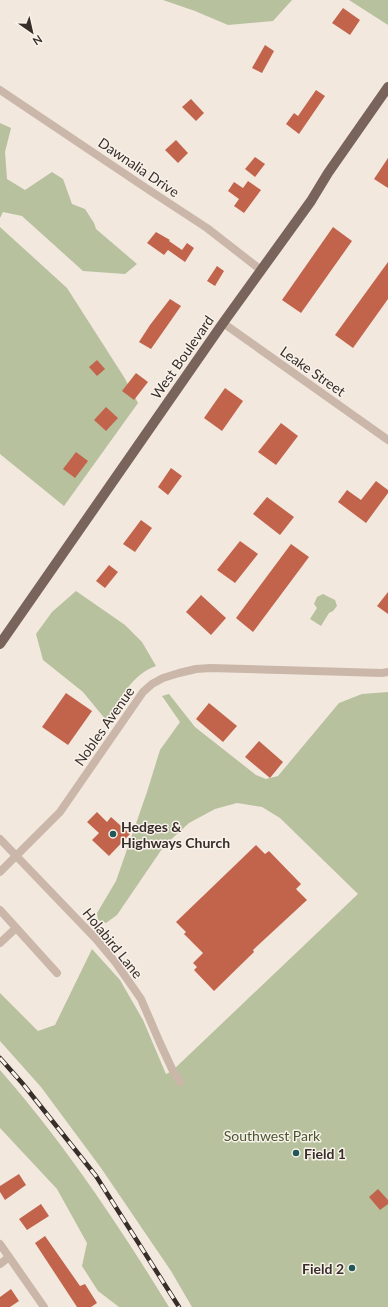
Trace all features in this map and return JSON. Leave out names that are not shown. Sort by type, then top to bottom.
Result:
[{"type":"main road","name":"West Boulevard","points":[[0,644],[223,323],[387,91]]},
{"type":"street","name":"Dawnalia Drive","points":[[0,90],[207,228],[261,270]]},
{"type":"street","name":"Leake Street","points":[[223,323],[388,440]]},
{"type":"street","name":"Nobles Avenue","points":[[0,872],[60,812],[144,692],[152,684],[163,678],[179,673],[210,668],[388,672]]},
{"type":"street","name":"Holabird Lane","points":[[0,840],[96,939],[116,963],[141,999],[172,1069],[180,1082]]},
{"type":"street","points":[[0,910],[57,973]]},
{"type":"street","points":[[0,943],[16,928]]},
{"type":"street","points":[[0,1244],[44,1307]]},
{"type":"street","points":[[0,1264],[9,1257]]},
{"type":"green space","points":[[163,0],[292,0],[273,21],[228,25],[195,11]]},
{"type":"green space","points":[[349,0],[388,0],[388,25]]},
{"type":"green space","points":[[0,123],[11,128],[5,152],[7,179],[25,190],[52,172],[63,179],[72,204],[85,209],[96,229],[137,264],[125,274],[83,271],[22,216],[3,212],[0,218]]},
{"type":"green space","points":[[0,227],[67,288],[124,377],[138,403],[64,506],[0,454]]},
{"type":"green space","points":[[76,591],[125,625],[142,642],[156,666],[140,675],[133,681],[106,720],[83,692],[43,660],[36,634],[52,612]]},
{"type":"green space","points":[[323,594],[335,600],[337,606],[329,613],[321,626],[310,619],[317,608],[314,604],[317,597]]},
{"type":"green space","name":"Southwest Park","points":[[388,692],[388,1307],[192,1307],[171,1271],[101,1168],[41,1087],[0,1041],[0,993],[38,1031],[55,1025],[92,949],[120,980],[143,1020],[166,1074],[172,1071],[358,894],[280,818],[262,807],[237,803],[215,809],[189,823],[164,846],[117,915],[106,923],[98,920],[97,913],[116,881],[160,750],[180,722],[162,696],[169,694],[195,727],[256,775],[266,779],[278,776],[339,703],[362,694]]},
{"type":"green space","points":[[0,1070],[24,1098],[68,1155],[130,1245],[169,1307],[119,1307],[98,1291],[82,1266],[87,1243],[57,1189],[0,1128]]},
{"type":"building","points":[[343,8],[360,20],[350,35],[332,23]]},
{"type":"building","points":[[265,45],[274,51],[262,73],[252,68]]},
{"type":"building","points":[[316,90],[325,96],[299,134],[286,124],[294,113],[298,116]]},
{"type":"building","points":[[191,99],[204,113],[196,121],[182,107]]},
{"type":"building","points":[[176,140],[188,153],[178,163],[165,150]]},
{"type":"building","points":[[255,157],[265,164],[255,177],[245,169]]},
{"type":"building","points":[[388,158],[388,188],[374,179]]},
{"type":"building","points":[[248,181],[261,190],[244,213],[234,206],[239,199],[228,191],[234,182],[243,188]]},
{"type":"building","points":[[333,227],[352,241],[301,313],[282,300]]},
{"type":"building","points":[[156,232],[170,240],[169,241],[182,250],[187,243],[194,248],[185,262],[168,250],[164,255],[147,243]]},
{"type":"building","points":[[388,262],[388,299],[353,348],[335,335]]},
{"type":"building","points":[[217,266],[224,271],[215,286],[207,281]]},
{"type":"building","points":[[170,299],[181,306],[151,349],[139,342]]},
{"type":"building","points":[[97,360],[105,369],[97,376],[89,367]]},
{"type":"building","points":[[136,373],[148,382],[134,400],[122,391]]},
{"type":"building","points":[[225,388],[243,401],[222,431],[204,418]]},
{"type":"building","points":[[106,407],[118,418],[106,431],[94,420]]},
{"type":"building","points":[[281,423],[298,436],[276,465],[258,452]]},
{"type":"building","points":[[76,452],[88,461],[75,478],[63,469]]},
{"type":"building","points":[[171,468],[182,476],[168,495],[158,487]]},
{"type":"building","points":[[376,481],[388,490],[388,493],[366,523],[338,502],[347,490],[361,500]]},
{"type":"building","points":[[267,497],[294,517],[280,535],[253,514]]},
{"type":"building","points":[[141,520],[152,528],[135,552],[123,544]]},
{"type":"building","points":[[240,541],[258,554],[235,583],[217,570]]},
{"type":"building","points":[[291,544],[309,557],[253,632],[236,618]]},
{"type":"building","points":[[109,565],[118,572],[105,588],[96,581]]},
{"type":"building","points":[[388,592],[388,614],[377,606]]},
{"type":"building","points":[[201,595],[226,618],[211,635],[186,612]]},
{"type":"building","points":[[66,693],[92,711],[68,745],[42,727]]},
{"type":"building","points":[[209,703],[237,726],[223,742],[196,719]]},
{"type":"building","points":[[259,741],[283,762],[270,778],[245,757]]},
{"type":"building","name":"Hedges & Highways Church","points":[[97,812],[107,822],[111,817],[130,834],[109,856],[92,840],[99,833],[87,822]]},
{"type":"building","points":[[256,845],[265,854],[269,851],[301,884],[296,889],[307,900],[253,950],[254,952],[214,991],[194,970],[197,967],[193,963],[203,953],[184,934],[186,932],[176,922]]},
{"type":"building","points":[[19,1174],[26,1185],[5,1200],[0,1192],[0,1186]]},
{"type":"building","points":[[378,1189],[388,1200],[388,1204],[380,1210],[369,1197]]},
{"type":"building","points":[[41,1204],[49,1216],[27,1230],[19,1219]]},
{"type":"building","points":[[45,1236],[80,1286],[85,1284],[97,1303],[91,1307],[77,1307],[35,1243]]},
{"type":"building","points":[[11,1289],[19,1301],[10,1307],[0,1307],[0,1297]]},
{"type":"railway","points":[[0,1058],[23,1084],[96,1176],[179,1307]]},
{"type":"place","name":"Hedges & Highways Church","points":[[113,834]]},
{"type":"place","name":"Field 1","points":[[296,1153]]},
{"type":"place","name":"Field 2","points":[[352,1268]]}]
